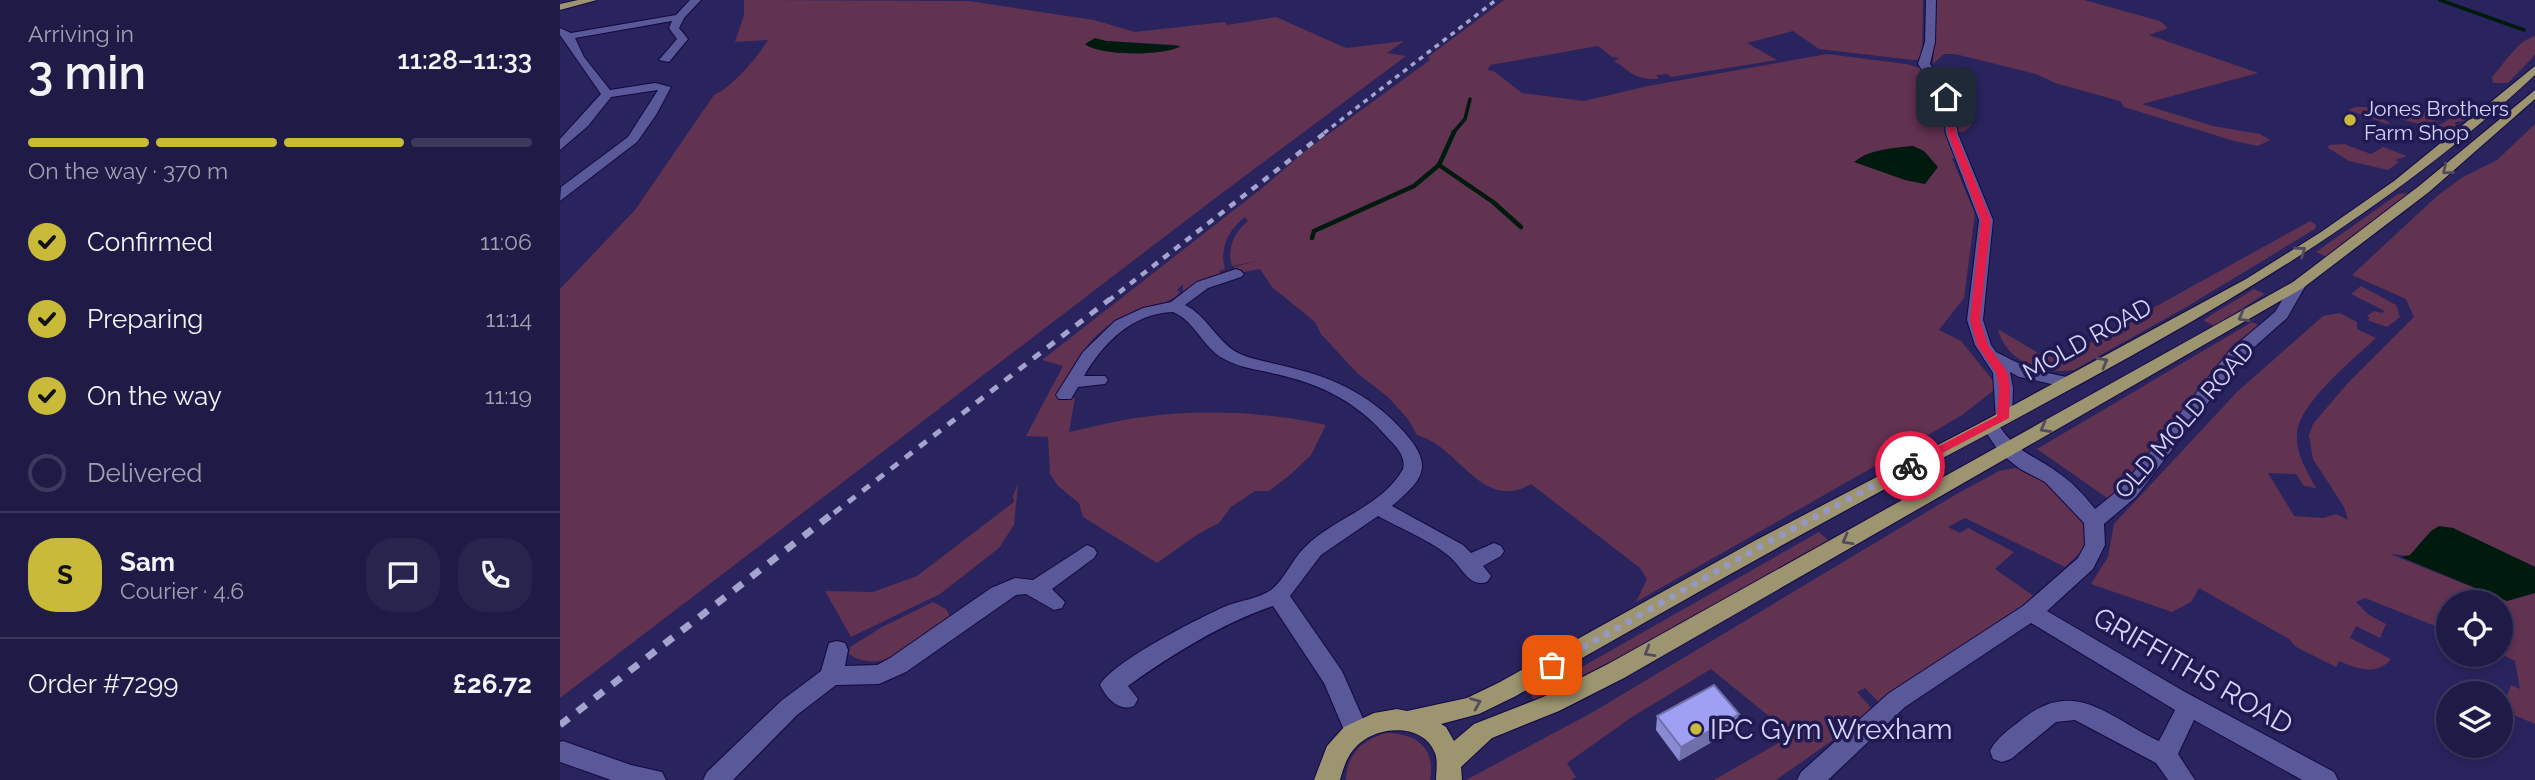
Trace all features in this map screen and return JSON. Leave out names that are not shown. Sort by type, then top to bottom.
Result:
[{"type":"main road","points":[[560,7],[592,0]]},
{"type":"main road","name":"MOLD ROAD","points":[[1356,730],[1373,722],[1392,718],[1410,720],[1471,707],[1508,689],[1763,545],[1997,421],[2292,258],[2401,181],[2535,69]]},
{"type":"main road","points":[[1450,770],[1483,731],[1551,704],[1616,671],[2298,285],[2424,189],[2535,93]]},
{"type":"main road","points":[[1410,720],[1425,725],[1437,734],[1446,746],[1450,770]]},
{"type":"main road","points":[[1327,780],[1331,760],[1341,744],[1356,730]]},
{"type":"street","points":[[665,60],[682,39],[674,28],[679,17],[696,0]]},
{"type":"street","points":[[1931,0],[1930,42],[1924,64],[1946,97],[1952,134],[1986,220],[1975,320],[1983,345],[1992,355],[2003,380],[1997,421]]},
{"type":"street","points":[[563,32],[679,17]]},
{"type":"street","points":[[563,32],[581,22]]},
{"type":"street","points":[[563,32],[572,51],[598,77],[607,94]]},
{"type":"street","points":[[560,146],[584,123],[607,94],[655,86],[666,87],[644,127],[618,153],[581,177],[560,197]]},
{"type":"street","points":[[1175,307],[1194,288],[1213,279],[1236,274]]},
{"type":"street","name":"OLD MOLD ROAD","points":[[2094,520],[2129,492],[2237,353],[2281,315],[2298,285]]},
{"type":"street","points":[[1099,380],[1069,388],[1077,370],[1102,338],[1123,321],[1156,309],[1175,307],[1191,316],[1220,349],[1229,355],[1251,364],[1298,374],[1343,388],[1376,411],[1411,452],[1414,461],[1408,478],[1377,507],[1314,551],[1278,596],[1241,608],[1165,646],[1112,685],[1126,699]]},
{"type":"street","points":[[1992,355],[2025,373],[2065,382]]},
{"type":"street","name":"OLD MOLD ROAD","points":[[1810,780],[1897,700],[2031,612],[2086,562],[2095,545],[2094,520],[2052,477],[2027,464],[2007,449],[1996,436],[1997,421]]},
{"type":"street","points":[[1377,507],[1446,544],[1475,569],[1494,551]]},
{"type":"street","points":[[716,780],[789,708],[831,677],[879,674],[898,665],[966,609],[1008,589],[1030,585],[1045,595],[1087,553]]},
{"type":"street","points":[[1278,596],[1334,678],[1356,730]]},
{"type":"street","name":"GRIFFITHS ROAD","points":[[2031,612],[2189,706],[2325,780]]},
{"type":"street","points":[[831,677],[836,650]]},
{"type":"street","points":[[2165,755],[2189,706]]},
{"type":"street","points":[[2007,739],[2055,712],[2071,709],[2091,714],[2165,755],[2182,780]]},
{"type":"street","points":[[563,752],[631,776],[653,780]]},
{"type":"shaded area","points":[[744,0],[969,1],[1094,20],[1135,32],[1225,22],[1227,25],[1276,17],[1346,48],[1404,41],[1387,53],[1406,56],[560,698],[560,289],[635,210],[714,95],[736,79],[768,40],[735,42],[744,15]],"holes":[[[1097,39],[1178,45],[1157,52],[1130,53],[1109,52],[1085,44]]]},
{"type":"shaded area","points":[[1504,0],[1923,0],[1922,59],[1819,49],[1793,31],[1747,43],[1777,60],[1671,77],[1667,74],[1656,75],[1659,79],[1633,74],[1614,61],[1620,58],[1612,57],[1598,46],[1490,65],[1488,70],[1495,72],[1522,93],[1584,101],[1648,86],[1827,54],[1906,64],[1942,74],[1944,77],[1941,83],[1946,86],[1948,94],[1967,106],[1962,113],[1972,125],[1964,132],[1949,132],[1956,159],[1952,158],[1975,214],[1964,298],[1939,330],[1961,341],[1998,387],[1962,415],[1636,602],[1647,579],[1640,568],[1531,484],[1514,491],[1498,490],[1484,484],[1446,451],[1417,435],[1408,419],[1388,397],[1357,373],[1321,334],[1315,322],[1272,287],[1260,269],[1238,273],[1233,267],[1258,261],[1232,266],[1230,260],[1236,235],[1248,221],[1245,217],[1226,240],[1223,254],[1225,269],[1219,271],[1221,274],[1211,276],[1183,291],[1183,284],[1177,290],[1180,293],[1170,300],[1135,311],[1107,327],[1078,358],[1058,399],[1075,398],[1069,432],[1134,418],[1189,413],[1258,415],[1326,425],[1311,455],[1269,491],[1255,491],[1231,507],[1219,523],[1198,534],[1157,563],[1083,517],[1079,503],[1058,486],[1050,474],[1048,437],[1026,436],[1063,366],[1042,360],[1266,185],[1304,152],[1430,60],[1428,57]]},
{"type":"shaded area","points":[[1936,0],[2084,0],[2160,21],[2166,29],[2149,35],[2258,73],[2142,104],[2213,126],[2260,134],[2270,140],[2258,146],[2234,141],[2124,107],[2120,101],[2055,83],[2036,74],[1955,54],[1944,54],[1933,64],[1934,45],[1937,42],[1934,41]]},
{"type":"shaded area","points":[[2535,36],[2535,54],[2532,58],[2508,83],[2493,83],[2492,77],[2512,53],[2523,42]]},
{"type":"shaded area","points":[[1095,38],[1181,46],[1161,52],[1117,53],[1085,44]]},
{"type":"shaded area","points":[[2384,103],[2414,107],[2426,113],[2425,117],[2439,122],[2414,123],[2371,113],[2390,123],[2387,124],[2348,110],[2355,107],[2382,107]]},
{"type":"shaded area","points":[[2454,114],[2465,121],[2455,122],[2457,132],[2442,142],[2417,140],[2415,136],[2430,138],[2435,134],[2432,130]]},
{"type":"shaded area","points":[[2535,124],[2535,567],[2453,528],[2433,532],[2410,556],[2390,554],[2480,590],[2436,590],[2436,626],[2365,598],[2356,602],[2369,615],[2386,624],[2380,638],[2356,626],[2350,638],[2391,659],[2380,668],[2373,669],[2339,661],[2336,667],[2296,647],[2289,639],[2199,588],[2191,602],[2172,612],[2091,584],[2108,557],[2114,524],[2237,392],[2323,316],[2340,313],[2357,322],[2357,329],[2376,338],[2329,382],[2300,421],[2298,447],[2302,462],[2316,488],[2304,486],[2296,474],[2268,473],[2294,516],[2323,518],[2336,514],[2348,520],[2344,507],[2313,459],[2309,435],[2313,424],[2347,384],[2414,317],[2406,299],[2352,275],[2437,196],[2463,177],[2497,160]]},
{"type":"shaded area","points":[[2344,144],[2371,154],[2383,147],[2407,156],[2395,160],[2399,162],[2388,170],[2349,161],[2328,148],[2329,145]]},
{"type":"shaded area","points":[[1913,146],[1924,151],[1938,167],[1925,184],[1854,162],[1874,152]]},
{"type":"shaded area","points":[[2412,193],[2327,257],[2316,252],[2398,194]]},
{"type":"shaded area","points":[[2310,221],[2316,225],[2315,229],[2188,306],[2074,370],[2050,370],[2027,364],[2017,358],[2002,340],[1998,329],[2040,354],[2061,359]]},
{"type":"shaded area","points":[[2361,286],[2396,305],[2400,317],[2387,327],[2367,320],[2370,318],[2367,316],[2374,311],[2385,311],[2351,294]]},
{"type":"shaded area","points":[[2254,289],[2265,294],[2214,326],[2203,320]]},
{"type":"shaded area","points":[[2252,322],[2259,325],[2231,353],[2110,500],[2037,449]]},
{"type":"shaded area","points":[[2016,468],[2033,471],[2081,512],[2086,529],[2086,547],[2065,567],[1965,518],[1948,527],[1960,533],[1968,528],[2014,552],[1995,569],[2035,597],[1881,705],[1865,688],[1857,692],[1874,711],[1776,780],[1714,780],[1792,735],[1711,669],[1632,717],[1567,763],[1576,777],[1571,780],[1466,780],[1593,712],[1955,495],[1999,471]]},
{"type":"shaded area","points":[[1018,484],[1014,525],[999,548],[940,594],[851,637],[825,591],[873,592],[917,576],[1014,502],[1013,496]]},
{"type":"shaded area","points":[[2439,526],[2453,528],[2535,567],[2535,593],[2513,599],[2513,590],[2480,590],[2401,557],[2410,555],[2431,531]]},
{"type":"shaded area","points":[[1819,532],[1830,542],[1570,684],[1534,701],[1531,696]]},
{"type":"shaded area","points":[[2535,593],[2535,724],[2513,715],[2513,686],[2520,689],[2515,661],[2513,599]]},
{"type":"shaded area","points":[[933,602],[946,609],[951,618],[916,645],[876,661],[862,660],[849,654],[850,647],[882,627]]},
{"type":"shaded area","points":[[1386,733],[1406,736],[1422,744],[1430,759],[1430,780],[1346,780],[1349,763],[1357,749]]},
{"type":"building","points":[[1714,685],[1739,714],[1681,747],[1657,716]]},
{"type":"waterway","points":[[2440,0],[2524,30]]},
{"type":"waterway","points":[[1453,133],[1465,119],[1470,99]]},
{"type":"waterway","points":[[1439,165],[1454,132]]},
{"type":"waterway","points":[[1312,238],[1314,231],[1414,186],[1439,165]]},
{"type":"waterway","points":[[1439,165],[1493,202],[1521,227]]},
{"type":"railway","points":[[1324,133],[1496,0]]},
{"type":"railway","points":[[1108,301],[1326,132]]},
{"type":"railway","points":[[834,513],[1110,299]]},
{"type":"railway","points":[[560,725],[836,511]]},
{"type":"way so far","points":[[1552,665],[1763,545],[1910,466]]},
{"type":"place","name":"Jones Brothers Farm Shop","points":[[2350,120]]},
{"type":"place","name":"IPC Gym Wrexham","points":[[1696,729]]},
{"type":"route","points":[[1910,466],[2003,418],[2002,373],[1983,345],[1975,320],[1986,220],[1952,134],[1946,97]]}]
